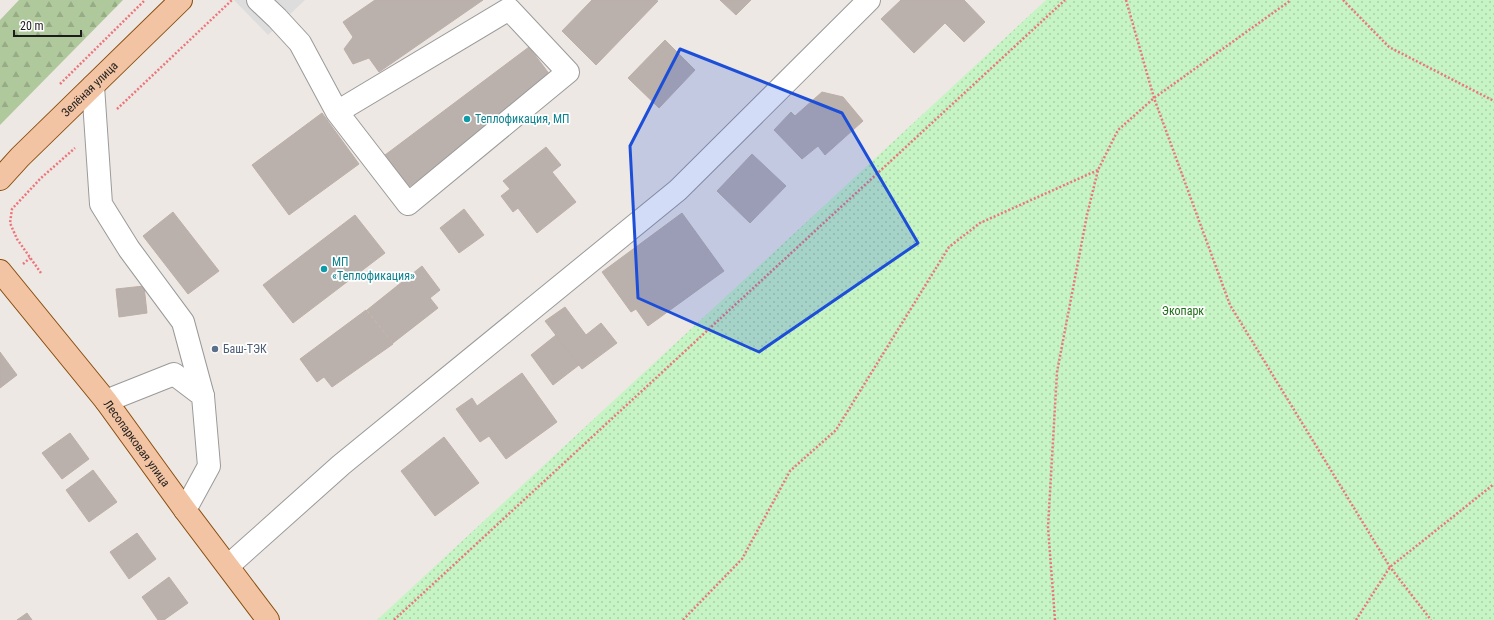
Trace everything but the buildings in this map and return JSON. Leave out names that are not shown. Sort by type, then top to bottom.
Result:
[{"type":"main road","name":"Зелёная улица","points":[[0,179],[20,156],[181,0]]},
{"type":"main road","name":"Лесопарковая улица","points":[[0,271],[106,401],[185,510],[268,620]]},
{"type":"street","points":[[258,0],[278,18],[300,43],[337,112],[408,204],[568,72],[509,9],[337,112]]},
{"type":"street","points":[[228,566],[341,465],[678,190],[869,0]]},
{"type":"street","points":[[93,86],[101,204],[129,249],[183,322],[203,396],[209,466],[185,510]]},
{"type":"street","points":[[106,401],[174,374],[203,396]]},
{"type":"path","points":[[54,89],[145,0]]},
{"type":"path","points":[[394,620],[1065,0]]},
{"type":"path","points":[[1126,0],[1154,98],[1230,305],[1390,567],[1431,620]]},
{"type":"path","points":[[1056,620],[1048,527],[1057,372],[1087,214],[1098,170],[1118,130],[1154,98],[1291,0]]},
{"type":"path","points":[[1343,0],[1389,47],[1494,101]]},
{"type":"path","points":[[683,620],[742,558],[790,471],[836,430],[949,247],[980,223],[1098,170]]},
{"type":"path","points":[[1356,620],[1390,567],[1494,484]]},
{"type":"highlighted area","points":[[680,49],[842,113],[918,243],[759,352],[638,298],[630,146]]},
{"type":"green space","points":[[19,0],[123,0],[0,125],[0,20]]},
{"type":"green space","name":"Экопарк","points":[[1046,0],[1494,0],[1494,620],[377,620]]},
{"type":"shaded area","points":[[234,0],[305,0],[268,35]]},
{"type":"place","name":"Теплофикация, МП","points":[[467,119]]},
{"type":"place","name":"МП «Теплофикация»","points":[[324,269]]},
{"type":"place","name":"Баш-ТЭК","points":[[215,349]]}]
